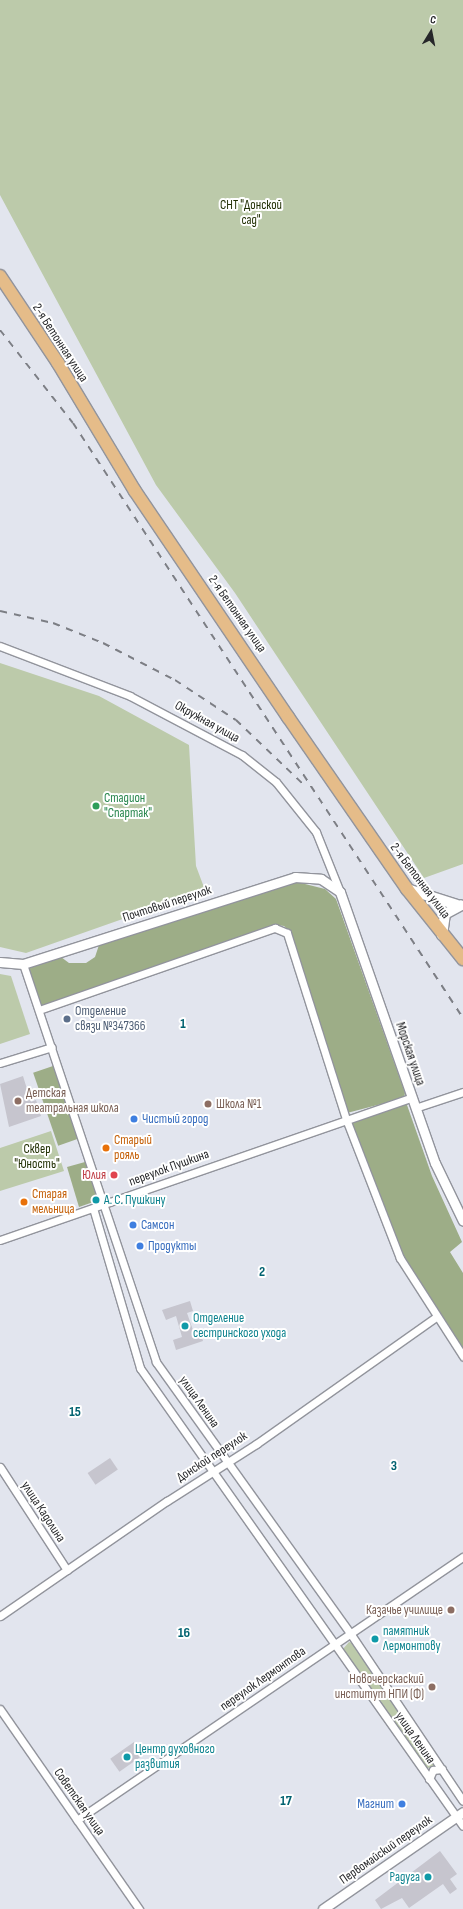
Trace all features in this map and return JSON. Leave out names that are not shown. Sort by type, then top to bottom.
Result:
[{"type":"main road","name":"2-я Бетонная улица","points":[[0,276],[58,363],[135,491],[407,889],[442,935],[463,959]]},
{"type":"main road","points":[[407,889],[460,905]]},
{"type":"main road","points":[[442,935],[445,914],[460,905]]},
{"type":"street","name":"Окружная улица","points":[[0,646],[130,696],[242,755],[276,782],[316,832],[340,892]]},
{"type":"street","name":"Почтовый переулок","points":[[0,962],[23,964],[295,877],[320,879],[340,892]]},
{"type":"street","name":"Морская улица","points":[[340,892],[435,1163],[463,1221]]},
{"type":"street","points":[[39,1010],[275,928],[281,928],[287,933],[346,1119],[400,1258],[436,1317],[463,1356]]},
{"type":"street","name":"улица Ленина","points":[[23,964],[156,1362],[350,1634],[463,1801]]},
{"type":"street","points":[[0,1063],[52,1047]]},
{"type":"street","points":[[415,1108],[463,1092]]},
{"type":"street","name":"переулок Пушкина","points":[[0,1240],[412,1097]]},
{"type":"street","name":"улица Ленина","points":[[93,1208],[140,1368],[335,1643],[429,1779],[460,1814],[463,1826]]},
{"type":"street","name":"Донской переулок","points":[[0,1616],[214,1471],[436,1317]]},
{"type":"street","name":"улица Кадолина","points":[[0,1467],[67,1570]]},
{"type":"street","name":"переулок Лермонтова","points":[[77,1820],[463,1557]]},
{"type":"street","name":"Советская улица","points":[[0,1709],[139,1909]]},
{"type":"street","points":[[429,1779],[433,1770],[442,1769]]},
{"type":"street","name":"Первомайский переулок","points":[[323,1909],[460,1814]]},
{"type":"green space","name":"СНТ \"Донской сад\"","points":[[0,0],[463,0],[463,864],[424,878],[235,593],[156,485],[0,195]]},
{"type":"green space","name":"Стадион \"Спартак\"","points":[[0,663],[99,696],[189,745],[196,866],[205,890],[26,953],[0,947]]},
{"type":"green space","points":[[297,882],[325,889],[336,899],[405,1093],[404,1098],[347,1113],[290,932],[284,926],[276,925],[41,1006],[27,968],[61,957],[69,963],[86,963],[95,957],[99,945],[280,885]]},
{"type":"green space","points":[[0,974],[11,976],[30,1034],[0,1044]]},
{"type":"green space","points":[[53,1066],[78,1139],[58,1146],[33,1073]]},
{"type":"green space","points":[[403,1103],[407,1105],[432,1176],[462,1242],[450,1252],[463,1273],[463,1349],[398,1256],[350,1122]]},
{"type":"green space","name":"Сквер \"Юность\"","points":[[51,1131],[64,1171],[0,1191],[0,1148]]},
{"type":"green space","points":[[85,1162],[99,1200],[79,1207],[67,1167]]},
{"type":"green space","points":[[349,1642],[353,1643],[436,1765],[426,1769],[343,1649]]},
{"type":"building","name":"Детская театральная школа","points":[[23,1076],[31,1102],[36,1100],[41,1116],[9,1127],[0,1084]]},
{"type":"building","name":"Отделение сестринского ухода","points":[[190,1301],[193,1311],[187,1313],[194,1333],[200,1331],[203,1341],[176,1350],[173,1340],[182,1337],[176,1316],[166,1320],[162,1310]]},
{"type":"building","points":[[110,1458],[118,1470],[95,1485],[88,1473]]},
{"type":"building","name":"Центр духовного развития","points":[[134,1742],[143,1755],[119,1772],[110,1759]]},
{"type":"building","name":"Радуга","points":[[440,1851],[457,1874],[450,1879],[457,1889],[450,1894],[443,1884],[409,1908],[402,1898],[381,1909],[375,1900]]},
{"type":"railway","points":[[0,330],[73,423],[463,1018]]},
{"type":"railway","points":[[0,611],[53,623],[103,643],[175,680],[236,720],[305,786]]},
{"type":"place","name":"Стадион \"Спартак\"","points":[[96,806]]},
{"type":"place","name":"Отделение связи №347366","points":[[67,1019]]},
{"type":"place","name":"Детская театральная школа","points":[[18,1101]]},
{"type":"place","name":"Школа №1","points":[[208,1104]]},
{"type":"place","name":"Чистый город","points":[[134,1119]]},
{"type":"place","name":"Старый рояль","points":[[106,1148]]},
{"type":"place","name":"Юлия","points":[[114,1175]]},
{"type":"place","name":"А. С. Пушкину","points":[[96,1200]]},
{"type":"place","name":"Старая мельница","points":[[24,1202]]},
{"type":"place","name":"Самсон","points":[[133,1225]]},
{"type":"place","name":"Продукты","points":[[140,1246]]},
{"type":"place","name":"Отделение сестринского ухода","points":[[185,1326]]},
{"type":"place","name":"Казачье училище","points":[[451,1610]]},
{"type":"place","name":"памятник Лермонтову","points":[[375,1639]]},
{"type":"place","name":"Новочерскаский институт НПИ (Ф)","points":[[432,1687]]},
{"type":"place","name":"Центр духовного развития","points":[[127,1757]]},
{"type":"place","name":"Магнит","points":[[402,1804]]},
{"type":"place","name":"Радуга","points":[[428,1877]]},
{"type":"district","name":"1","points":[[183,1024]]},
{"type":"district","name":"2","points":[[262,1272]]},
{"type":"district","name":"15","points":[[75,1412]]},
{"type":"district","name":"3","points":[[394,1466]]},
{"type":"district","name":"16","points":[[184,1633]]},
{"type":"district","name":"17","points":[[286,1801]]}]
